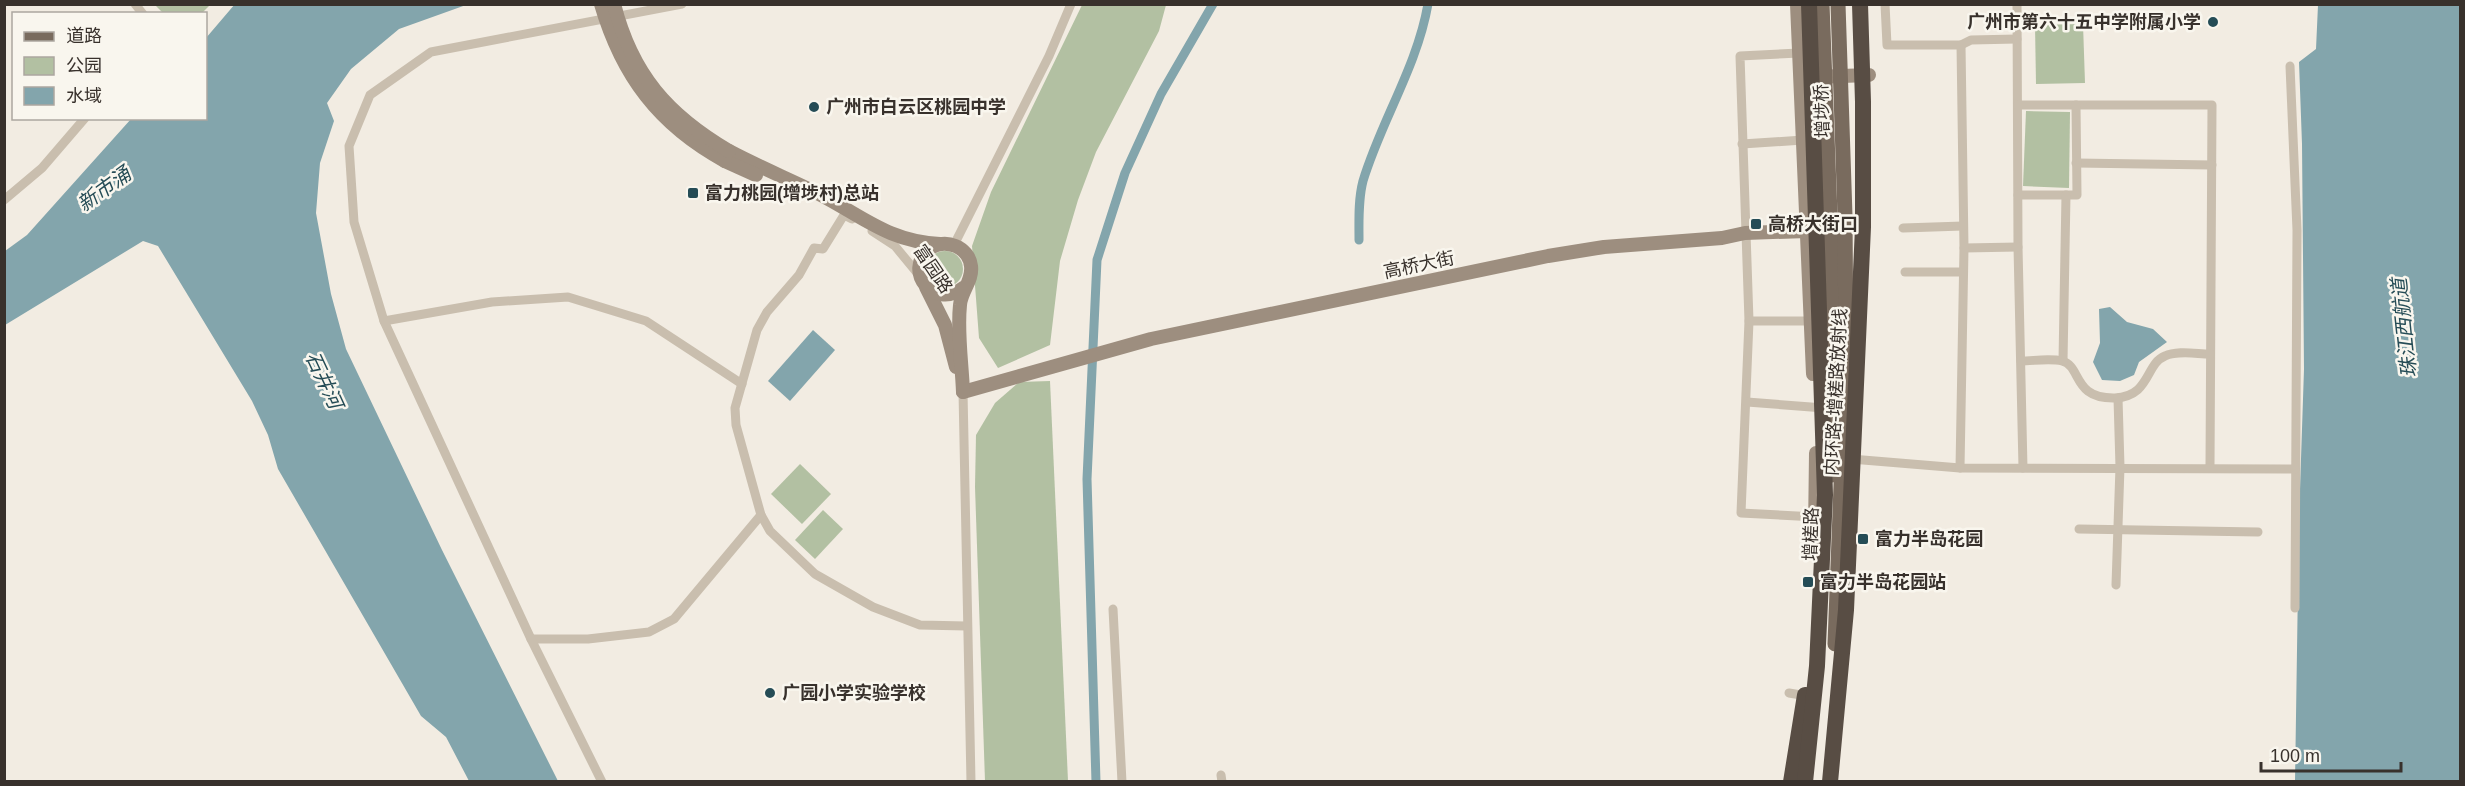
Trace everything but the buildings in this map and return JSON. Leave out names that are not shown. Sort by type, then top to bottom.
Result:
[{"type":"highway","name":"内环路-增槎路放射线","points":[[1809,4],[1825,452],[1820,636]]},
{"type":"highway","name":"内环路-增槎路放射线","points":[[1830,782],[1846,610],[1863,227],[1863,91],[1860,4]]},
{"type":"highway","points":[[1791,782],[1804,702],[1820,636]]},
{"type":"highway","points":[[1805,782],[1820,636]]},
{"type":"main road","name":"增埗桥","points":[[1822,4],[1837,215]]},
{"type":"main road","name":"增埗桥","points":[[1837,215],[1838,4]]},
{"type":"main road","name":"增槎路","points":[[1822,782],[1835,647],[1841,522],[1851,459],[1846,287],[1837,215]]},
{"type":"main road","name":"增槎路","points":[[1812,782],[1814,696],[1832,498],[1824,404],[1834,339],[1837,215]]},
{"type":"street","points":[[602,4],[620,55],[650,102],[686,137],[727,156]]},
{"type":"street","points":[[614,4],[629,49],[657,93],[688,126],[727,156]]},
{"type":"street","points":[[602,782],[531,639],[384,321],[354,222],[349,146],[369,95],[431,52],[682,4]]},
{"type":"street","points":[[948,244],[1049,56],[1071,4]]},
{"type":"street","points":[[1797,4],[1811,321],[1824,404],[1815,427],[1814,696],[1797,782]]},
{"type":"street","points":[[1837,782],[1852,625],[1855,552],[1851,459],[1865,327],[1869,218],[1869,45],[1866,4]]},
{"type":"street","points":[[1885,4],[1887,45],[1960,45],[1971,40],[2018,39]]},
{"type":"street","points":[[2018,4],[2018,247],[2023,468]]},
{"type":"street","points":[[1816,517],[1742,513],[1749,321],[1740,56],[1799,53],[1817,36],[1834,30],[1852,31],[1869,45]]},
{"type":"street","points":[[1960,45],[1964,248],[1960,468]]},
{"type":"street","points":[[2290,66],[2296,230],[2295,608]]},
{"type":"street","points":[[1801,77],[1869,75]]},
{"type":"street","points":[[2018,105],[2212,105],[2210,467]]},
{"type":"street","points":[[2018,195],[2077,195],[2076,105]]},
{"type":"street","points":[[4,200],[42,168],[83,120]]},
{"type":"street","points":[[1742,144],[1803,140]]},
{"type":"street","name":"富园路","points":[[727,156],[844,215],[895,246],[913,266],[924,283],[945,325],[963,392]]},
{"type":"street","name":"富园路","points":[[727,156],[815,192],[892,236],[911,241],[948,244]]},
{"type":"street","points":[[2076,163],[2212,165]]},
{"type":"street","points":[[2063,361],[2066,195]]},
{"type":"street","points":[[844,215],[823,249],[814,248],[799,275],[767,312],[758,330],[735,408],[736,425],[761,515],[770,531],[814,574],[873,607],[920,625],[966,626]]},
{"type":"street","points":[[1903,228],[1963,225]]},
{"type":"street","name":"高桥大街","points":[[963,392],[1151,339],[1548,256],[1604,247],[1722,238],[1745,233],[1807,231]]},
{"type":"street","points":[[963,288],[950,295],[941,295],[932,291],[924,283],[920,268],[922,259],[928,250],[948,244],[963,250],[971,263],[971,276],[963,288],[959,309],[963,392],[970,782]]},
{"type":"street","points":[[1964,248],[2018,247]]},
{"type":"street","points":[[1905,272],[1963,272]]},
{"type":"street","points":[[1846,287],[1865,327]]},
{"type":"street","points":[[384,321],[492,302],[568,297],[646,321],[742,384]]},
{"type":"street","points":[[1749,321],[1811,321]]},
{"type":"street","points":[[2021,361],[2063,361],[2070,366],[2085,390],[2094,395],[2118,398],[2139,389],[2156,362],[2162,357],[2169,354],[2211,354]]},
{"type":"street","points":[[2116,585],[2120,467],[2118,398]]},
{"type":"street","points":[[1747,402],[1824,404]]},
{"type":"street","points":[[1851,459],[1960,468],[2295,469]]},
{"type":"street","points":[[1816,476],[1832,498]]},
{"type":"street","points":[[531,639],[588,639],[649,632],[674,619],[761,515]]},
{"type":"street","points":[[1841,522],[1855,552]]},
{"type":"street","points":[[2079,529],[2258,532]]},
{"type":"street","points":[[1113,609],[1122,782]]},
{"type":"street","points":[[1835,647],[1852,625]]},
{"type":"street","points":[[1789,693],[1814,696]]},
{"type":"green space","points":[[155,5],[210,5],[203,12],[162,12]]},
{"type":"green space","points":[[1082,5],[1166,5],[1159,31],[1096,152],[1078,200],[1060,261],[1050,345],[998,368],[979,338],[972,246],[991,192]]},
{"type":"green space","points":[[2083,24],[2085,83],[2036,84],[2035,25]]},
{"type":"green space","points":[[2026,111],[2070,112],[2069,188],[2023,186]]},
{"type":"green space","points":[[945,251],[958,256],[963,269],[958,282],[945,287],[932,282],[927,269],[932,256]]},
{"type":"green space","points":[[1050,381],[1068,781],[985,781],[975,487],[976,435],[995,403],[1019,382]]},
{"type":"green space","points":[[800,464],[831,494],[802,524],[771,494]]},
{"type":"green space","points":[[823,510],[843,529],[815,559],[795,540]]},
{"type":"water","points":[[235,4],[466,5],[399,29],[351,69],[327,103],[334,121],[320,163],[316,213],[331,294],[346,349],[442,550],[558,781],[469,781],[446,737],[421,716],[278,469],[268,435],[252,401],[158,246],[143,241],[5,325],[5,251],[27,235],[130,120],[207,120],[207,37]]},
{"type":"water","name":"珠江西航道","points":[[2318,5],[2460,5],[2460,781],[2295,782],[2304,369],[2299,62],[2316,49]]},
{"type":"water","points":[[2110,307],[2127,322],[2153,329],[2167,342],[2139,362],[2134,375],[2120,381],[2102,380],[2093,362],[2100,343],[2099,309]]},
{"type":"water","points":[[813,330],[835,350],[790,401],[768,381]]},
{"type":"waterway","points":[[1096,782],[1087,479],[1097,260],[1125,173],[1161,94],[1213,4]]},
{"type":"waterway","points":[[1359,240],[1363,181],[1416,50],[1428,4]]},
{"type":"place","name":"广州市第六十五中学附属小学","points":[[2213,22]]},
{"type":"place","name":"广州市白云区桃园中学","points":[[814,107]]},
{"type":"place","name":"富力桃园(增埗村)总站","points":[[693,193]]},
{"type":"place","name":"高桥大街口","points":[[1756,224]]},
{"type":"place","name":"富力半岛花园","points":[[1863,539]]},
{"type":"place","name":"富力半岛花园站","points":[[1808,582]]},
{"type":"place","name":"广园小学实验学校","points":[[770,693]]},
{"type":"water label","name":"新市涌","points":[[104,189]]},
{"type":"water label","name":"石井河","points":[[324,380]]}]
